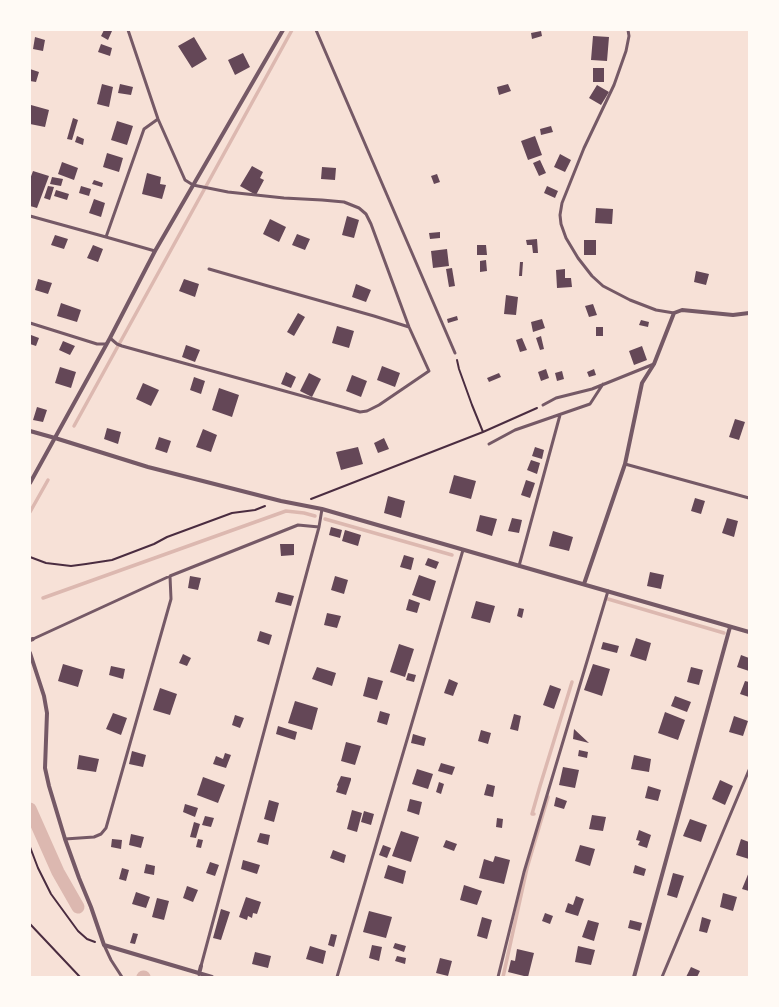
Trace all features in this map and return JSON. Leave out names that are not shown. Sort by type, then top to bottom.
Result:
[{"type":"street","points":[[30,483],[110,338],[155,251],[283,30]]},
{"type":"street","points":[[584,584],[625,464],[642,383],[654,364],[674,313],[682,310],[733,315],[749,313]]},
{"type":"street","points":[[30,431],[148,467],[281,501],[322,509],[749,632]]},
{"type":"street","points":[[634,977],[730,627]]},
{"type":"street","points":[[30,653],[44,696],[47,713],[45,768],[49,786],[78,878],[91,907],[104,945],[212,977]]},
{"type":"street","points":[[199,974],[201,966]]},
{"type":"lane","points":[[110,338],[116,344],[122,346],[360,412],[379,405],[429,371],[409,327],[366,214],[360,208],[344,202],[228,192],[193,185],[185,180],[158,119],[128,30]]},
{"type":"lane","points":[[316,30],[455,353]]},
{"type":"lane","points":[[628,30],[629,36],[626,51],[614,85],[584,148],[562,202],[560,215],[561,224],[566,238],[578,258],[592,276],[603,286],[630,300],[656,310],[674,313]]},
{"type":"lane","points":[[106,236],[144,129],[158,119]]},
{"type":"lane","points":[[30,216],[106,236],[155,251]]},
{"type":"lane","points":[[209,269],[409,327]]},
{"type":"lane","points":[[30,323],[97,344],[106,344]]},
{"type":"lane","points":[[543,405],[556,398],[592,389],[654,364]]},
{"type":"lane","points":[[489,444],[515,430],[590,404],[603,384]]},
{"type":"lane","points":[[519,566],[560,415]]},
{"type":"lane","points":[[625,464],[749,498]]},
{"type":"lane","points":[[201,966],[319,527],[322,509]]},
{"type":"lane","points":[[31,639],[170,576],[298,525],[319,527]]},
{"type":"lane","points":[[337,977],[463,550]]},
{"type":"lane","points":[[65,839],[94,837],[101,834],[106,828],[171,599],[170,576]]},
{"type":"lane","points":[[498,977],[524,872],[608,591]]},
{"type":"lane","points":[[662,977],[749,770]]},
{"type":"lane","points":[[104,945],[111,960],[122,977]]},
{"type":"path","points":[[455,353],[459,369],[483,432]]},
{"type":"path","points":[[310,499],[483,432],[543,405]]},
{"type":"path","points":[[30,557],[46,563],[71,566],[112,560],[154,544],[167,537],[232,513],[255,510],[281,501]]},
{"type":"path","points":[[30,847],[38,868],[51,894],[78,931],[88,940],[104,945]]},
{"type":"path","points":[[30,924],[80,977]]},
{"type":"building","points":[[104,30],[112,31],[108,40],[101,36]]},
{"type":"building","points":[[541,31],[542,36],[532,39],[531,33]]},
{"type":"building","points":[[593,36],[609,37],[607,61],[591,60]]},
{"type":"building","points":[[35,37],[45,40],[43,51],[33,49]]},
{"type":"building","points":[[194,37],[207,59],[192,68],[178,46]]},
{"type":"building","points":[[101,44],[112,48],[110,56],[98,52]]},
{"type":"building","points":[[243,53],[250,67],[235,75],[228,60]]},
{"type":"building","points":[[593,68],[604,68],[604,82],[593,82]]},
{"type":"building","points":[[30,69],[39,72],[36,82],[30,81]]},
{"type":"building","points":[[102,84],[113,87],[109,107],[97,104]]},
{"type":"building","points":[[120,84],[133,87],[131,95],[118,93]]},
{"type":"building","points":[[508,84],[511,91],[499,95],[497,87]]},
{"type":"building","points":[[597,85],[609,92],[601,105],[589,98]]},
{"type":"building","points":[[31,105],[49,110],[45,127],[30,124]]},
{"type":"building","points":[[73,118],[78,120],[72,140],[67,139]]},
{"type":"building","points":[[117,121],[133,126],[127,145],[111,140]]},
{"type":"building","points":[[551,126],[553,132],[541,135],[540,129]]},
{"type":"building","points":[[77,136],[84,139],[83,145],[75,142]]},
{"type":"building","points":[[535,136],[542,155],[528,160],[521,141]]},
{"type":"building","points":[[107,153],[123,158],[119,172],[103,167]]},
{"type":"building","points":[[560,154],[571,160],[565,172],[554,167]]},
{"type":"building","points":[[540,160],[546,173],[539,176],[533,163]]},
{"type":"building","points":[[62,162],[78,168],[74,180],[58,174]]},
{"type":"building","points":[[252,166],[263,172],[260,178],[264,180],[256,195],[240,186]]},
{"type":"building","points":[[322,167],[336,168],[335,180],[321,179]]},
{"type":"building","points":[[33,171],[49,176],[37,208],[30,206],[30,179]]},
{"type":"building","points":[[147,173],[161,177],[160,184],[166,185],[162,199],[142,194]]},
{"type":"building","points":[[437,174],[440,182],[434,184],[431,176]]},
{"type":"building","points":[[52,177],[63,179],[61,186],[50,184]]},
{"type":"building","points":[[94,180],[103,183],[102,187],[92,184]]},
{"type":"building","points":[[48,186],[54,187],[50,200],[44,198]]},
{"type":"building","points":[[81,186],[91,189],[89,196],[79,193]]},
{"type":"building","points":[[547,186],[558,191],[555,198],[544,193]]},
{"type":"building","points":[[56,190],[69,194],[67,200],[54,196]]},
{"type":"building","points":[[94,199],[105,203],[101,217],[89,213]]},
{"type":"building","points":[[596,208],[613,209],[612,224],[595,223]]},
{"type":"building","points":[[347,216],[359,220],[354,238],[342,235]]},
{"type":"building","points":[[270,219],[286,227],[279,242],[263,234]]},
{"type":"building","points":[[440,232],[440,238],[430,239],[429,233]]},
{"type":"building","points":[[297,234],[310,239],[305,250],[292,245]]},
{"type":"building","points":[[55,235],[68,239],[64,249],[51,245]]},
{"type":"building","points":[[537,239],[538,253],[533,253],[532,245],[527,245],[526,240]]},
{"type":"building","points":[[584,240],[596,240],[596,255],[584,255]]},
{"type":"building","points":[[93,245],[103,249],[98,262],[87,258]]},
{"type":"building","points":[[477,245],[486,245],[487,255],[477,255]]},
{"type":"building","points":[[447,249],[449,266],[433,268],[431,251]]},
{"type":"building","points":[[486,260],[487,271],[480,272],[480,261]]},
{"type":"building","points":[[520,262],[523,262],[522,276],[519,276]]},
{"type":"building","points":[[452,268],[455,286],[449,287],[446,269]]},
{"type":"building","points":[[565,269],[565,278],[571,278],[572,287],[557,288],[556,270]]},
{"type":"building","points":[[696,271],[709,274],[706,285],[694,282]]},
{"type":"building","points":[[38,279],[52,283],[48,294],[35,290]]},
{"type":"building","points":[[184,279],[199,284],[195,297],[179,291]]},
{"type":"building","points":[[356,284],[371,290],[366,302],[352,297]]},
{"type":"building","points":[[506,295],[518,297],[516,315],[504,314]]},
{"type":"building","points":[[61,303],[81,310],[77,322],[57,316]]},
{"type":"building","points":[[593,304],[597,315],[589,317],[585,306]]},
{"type":"building","points":[[298,313],[305,317],[294,336],[287,332]]},
{"type":"building","points":[[457,316],[458,320],[448,323],[447,319]]},
{"type":"building","points":[[542,319],[545,328],[533,332],[531,322]]},
{"type":"building","points":[[641,320],[649,322],[648,327],[639,325]]},
{"type":"building","points":[[337,326],[354,331],[349,348],[332,343]]},
{"type":"building","points":[[596,327],[603,327],[603,336],[596,336]]},
{"type":"building","points":[[31,335],[39,338],[36,346],[30,344]]},
{"type":"building","points":[[541,336],[544,349],[540,350],[536,338]]},
{"type":"building","points":[[522,338],[527,350],[520,352],[516,340]]},
{"type":"building","points":[[63,341],[75,346],[70,355],[59,350]]},
{"type":"building","points":[[186,345],[200,350],[195,362],[182,357]]},
{"type":"building","points":[[642,346],[647,360],[634,365],[629,351]]},
{"type":"building","points":[[382,366],[400,373],[395,387],[377,380]]},
{"type":"building","points":[[60,367],[76,372],[71,388],[55,383]]},
{"type":"building","points":[[546,369],[549,378],[541,381],[538,372]]},
{"type":"building","points":[[594,369],[596,375],[589,377],[587,372]]},
{"type":"building","points":[[562,371],[564,379],[557,381],[555,373]]},
{"type":"building","points":[[286,372],[296,377],[291,388],[281,384]]},
{"type":"building","points":[[309,373],[321,379],[312,397],[300,391]]},
{"type":"building","points":[[499,373],[501,377],[489,382],[487,378]]},
{"type":"building","points":[[352,375],[367,381],[361,397],[346,391]]},
{"type":"building","points":[[194,377],[205,381],[201,394],[190,390]]},
{"type":"building","points":[[143,383],[159,390],[151,406],[136,399]]},
{"type":"building","points":[[219,388],[239,395],[232,417],[212,410]]},
{"type":"building","points":[[37,407],[47,410],[43,422],[33,420]]},
{"type":"building","points":[[735,419],[745,422],[739,440],[729,437]]},
{"type":"building","points":[[107,428],[121,432],[118,444],[104,439]]},
{"type":"building","points":[[203,429],[217,435],[211,452],[196,447]]},
{"type":"building","points":[[159,437],[171,441],[167,453],[155,449]]},
{"type":"building","points":[[384,438],[389,449],[378,453],[374,443]]},
{"type":"building","points":[[358,447],[363,464],[341,470],[336,452]]},
{"type":"building","points":[[535,447],[544,450],[542,459],[532,456]]},
{"type":"building","points":[[531,460],[540,463],[537,474],[527,470]]},
{"type":"building","points":[[454,475],[476,481],[471,499],[449,493]]},
{"type":"building","points":[[526,480],[535,483],[530,498],[521,495]]},
{"type":"building","points":[[388,496],[405,501],[401,518],[384,513]]},
{"type":"building","points":[[695,498],[705,501],[701,514],[691,511]]},
{"type":"building","points":[[480,515],[497,519],[492,536],[476,531]]},
{"type":"building","points":[[512,518],[522,520],[519,533],[508,531]]},
{"type":"building","points":[[727,518],[738,521],[734,537],[722,533]]},
{"type":"building","points":[[331,527],[342,530],[340,538],[329,535]]},
{"type":"building","points":[[345,530],[361,535],[358,546],[342,541]]},
{"type":"building","points":[[553,531],[573,537],[569,551],[549,546]]},
{"type":"building","points":[[280,544],[294,544],[294,555],[281,556]]},
{"type":"building","points":[[404,555],[414,558],[411,570],[400,567]]},
{"type":"building","points":[[428,558],[439,562],[436,569],[425,565]]},
{"type":"building","points":[[650,572],[664,575],[661,589],[647,586]]},
{"type":"building","points":[[419,575],[436,581],[430,601],[412,595]]},
{"type":"building","points":[[190,576],[201,578],[198,590],[188,588]]},
{"type":"building","points":[[335,576],[348,580],[344,594],[331,590]]},
{"type":"building","points":[[278,592],[294,596],[291,606],[275,602]]},
{"type":"building","points":[[409,599],[420,603],[417,613],[406,610]]},
{"type":"building","points":[[476,601],[495,606],[490,623],[471,618]]},
{"type":"building","points":[[519,608],[524,609],[522,618],[517,616]]},
{"type":"building","points":[[327,613],[341,616],[337,628],[324,625]]},
{"type":"building","points":[[260,631],[272,635],[269,645],[257,641]]},
{"type":"building","points":[[636,638],[651,643],[646,661],[630,656]]},
{"type":"building","points":[[603,642],[619,646],[617,653],[601,649]]},
{"type":"building","points":[[399,644],[414,649],[405,677],[390,672]]},
{"type":"building","points":[[183,654],[191,658],[187,666],[179,663]]},
{"type":"building","points":[[741,655],[749,658],[749,671],[737,667]]},
{"type":"building","points":[[63,664],[83,670],[78,687],[58,681]]},
{"type":"building","points":[[593,664],[610,669],[602,696],[584,690]]},
{"type":"building","points":[[111,666],[125,669],[123,679],[109,675]]},
{"type":"building","points":[[317,667],[336,673],[332,686],[312,679]]},
{"type":"building","points":[[691,667],[703,670],[699,685],[687,682]]},
{"type":"building","points":[[408,673],[416,675],[414,682],[406,680]]},
{"type":"building","points":[[368,677],[383,681],[377,700],[363,696]]},
{"type":"building","points":[[449,679],[458,683],[453,696],[444,693]]},
{"type":"building","points":[[745,681],[749,682],[749,697],[740,694]]},
{"type":"building","points":[[550,685],[561,689],[554,709],[543,705]]},
{"type":"building","points":[[160,688],[177,694],[170,715],[153,710]]},
{"type":"building","points":[[675,696],[691,702],[687,712],[671,706]]},
{"type":"building","points":[[295,701],[318,708],[312,730],[288,723]]},
{"type":"building","points":[[380,711],[390,714],[387,725],[377,722]]},
{"type":"building","points":[[665,712],[685,720],[678,740],[658,733]]},
{"type":"building","points":[[113,713],[127,718],[121,735],[106,729]]},
{"type":"building","points":[[514,714],[521,716],[518,731],[510,729]]},
{"type":"building","points":[[235,715],[244,718],[240,728],[232,725]]},
{"type":"building","points":[[734,716],[748,721],[743,736],[729,732]]},
{"type":"building","points":[[278,726],[297,732],[295,740],[276,734]]},
{"type":"building","points":[[574,729],[589,743],[573,739]]},
{"type":"building","points":[[481,730],[491,733],[488,744],[478,741]]},
{"type":"building","points":[[413,734],[426,738],[424,746],[411,743]]},
{"type":"building","points":[[346,742],[361,746],[355,765],[341,761]]},
{"type":"building","points":[[579,750],[588,752],[587,758],[578,756]]},
{"type":"building","points":[[132,751],[146,755],[143,767],[129,764]]},
{"type":"building","points":[[225,753],[231,755],[226,768],[213,764],[216,756],[223,759]]},
{"type":"building","points":[[79,755],[99,759],[96,772],[77,769]]},
{"type":"building","points":[[634,755],[651,759],[649,772],[631,769]]},
{"type":"building","points":[[441,763],[455,767],[452,775],[438,771]]},
{"type":"building","points":[[563,767],[579,770],[575,788],[559,785]]},
{"type":"building","points":[[417,769],[433,774],[428,789],[412,784]]},
{"type":"building","points":[[341,776],[351,778],[346,795],[336,792]]},
{"type":"building","points":[[203,777],[225,785],[218,803],[197,795]]},
{"type":"building","points":[[720,780],[733,786],[725,805],[712,799]]},
{"type":"building","points":[[439,782],[444,784],[441,794],[436,792]]},
{"type":"building","points":[[487,784],[495,786],[493,797],[484,795]]},
{"type":"building","points":[[648,786],[661,790],[658,801],[645,798]]},
{"type":"building","points":[[556,797],[567,801],[564,809],[554,806]]},
{"type":"building","points":[[410,799],[422,802],[419,815],[407,811]]},
{"type":"building","points":[[269,800],[279,803],[274,822],[264,819]]},
{"type":"building","points":[[185,804],[198,808],[195,817],[183,812]]},
{"type":"building","points":[[352,810],[362,813],[357,832],[347,829]]},
{"type":"building","points":[[364,811],[374,814],[371,825],[361,822]]},
{"type":"building","points":[[592,815],[606,817],[603,831],[589,829]]},
{"type":"building","points":[[205,816],[214,818],[211,827],[202,825]]},
{"type":"building","points":[[497,818],[503,819],[502,828],[496,827]]},
{"type":"building","points":[[690,819],[707,825],[701,842],[683,836]]},
{"type":"building","points":[[194,822],[200,824],[196,838],[190,837]]},
{"type":"building","points":[[639,830],[651,835],[647,848],[638,845],[640,841],[636,840]]},
{"type":"building","points":[[401,831],[419,837],[411,862],[392,856]]},
{"type":"building","points":[[260,833],[270,835],[268,845],[257,842]]},
{"type":"building","points":[[131,834],[144,837],[141,848],[129,845]]},
{"type":"building","points":[[112,839],[122,840],[121,849],[111,847]]},
{"type":"building","points":[[198,839],[203,840],[201,848],[196,847]]},
{"type":"building","points":[[741,839],[749,842],[749,859],[736,855]]},
{"type":"building","points":[[446,840],[457,844],[454,851],[443,847]]},
{"type":"building","points":[[383,845],[391,848],[387,858],[379,855]]},
{"type":"building","points":[[580,845],[595,849],[590,866],[575,861]]},
{"type":"building","points":[[333,850],[346,855],[344,863],[330,858]]},
{"type":"building","points":[[495,856],[510,860],[504,884],[479,878],[484,859],[493,862]]},
{"type":"building","points":[[243,860],[260,865],[257,874],[241,869]]},
{"type":"building","points":[[210,862],[219,865],[215,876],[206,873]]},
{"type":"building","points":[[146,864],[155,866],[154,875],[144,873]]},
{"type":"building","points":[[388,865],[406,871],[403,884],[384,878]]},
{"type":"building","points":[[635,865],[646,869],[644,876],[633,873]]},
{"type":"building","points":[[122,868],[129,870],[126,881],[119,879]]},
{"type":"building","points":[[749,872],[749,891],[742,889]]},
{"type":"building","points":[[673,873],[684,876],[677,898],[667,895]]},
{"type":"building","points":[[464,885],[482,891],[477,905],[460,900]]},
{"type":"building","points":[[187,886],[198,890],[193,902],[183,898]]},
{"type":"building","points":[[136,892],[150,897],[146,908],[132,904]]},
{"type":"building","points":[[723,893],[737,897],[733,911],[720,907]]},
{"type":"building","points":[[576,896],[584,899],[578,916],[565,912],[568,903],[573,905]]},
{"type":"building","points":[[246,897],[261,902],[257,914],[253,913],[252,918],[248,916],[247,920],[239,917]]},
{"type":"building","points":[[157,898],[169,901],[164,920],[152,917]]},
{"type":"building","points":[[221,909],[230,912],[221,940],[213,938]]},
{"type":"building","points":[[369,911],[392,917],[386,938],[363,932]]},
{"type":"building","points":[[545,913],[553,916],[550,924],[542,921]]},
{"type":"building","points":[[482,917],[492,920],[487,939],[477,936]]},
{"type":"building","points":[[702,917],[711,920],[707,933],[699,931]]},
{"type":"building","points":[[588,920],[599,923],[594,941],[582,937]]},
{"type":"building","points":[[630,920],[642,923],[640,931],[628,928]]},
{"type":"building","points":[[133,933],[138,934],[135,944],[130,943]]},
{"type":"building","points":[[331,934],[337,935],[334,947],[328,945]]},
{"type":"building","points":[[395,943],[406,946],[404,952],[393,948]]},
{"type":"building","points":[[372,945],[382,947],[379,961],[369,958]]},
{"type":"building","points":[[310,946],[326,951],[323,964],[306,959]]},
{"type":"building","points":[[578,946],[595,950],[591,965],[575,962]]},
{"type":"building","points":[[517,949],[534,953],[528,977],[508,972],[511,960],[515,961]]},
{"type":"building","points":[[255,952],[271,956],[268,968],[252,964]]},
{"type":"building","points":[[397,956],[406,958],[405,964],[395,961]]},
{"type":"building","points":[[440,958],[452,961],[448,976],[436,973]]},
{"type":"building","points":[[691,967],[700,971],[697,977],[686,977]]},
{"type":"waterway","points":[[74,426],[292,30]]},
{"type":"waterway","points":[[30,512],[48,480]]},
{"type":"waterway","points":[[43,598],[286,511],[315,516]]},
{"type":"waterway","points":[[325,519],[452,555]]},
{"type":"waterway","points":[[608,599],[724,633]]},
{"type":"waterway","points":[[534,814],[532,814],[572,682]]},
{"type":"waterway","points":[[503,977],[527,868],[548,797]]},
{"type":"waterway","points":[[30,809],[58,872],[78,907]]}]
